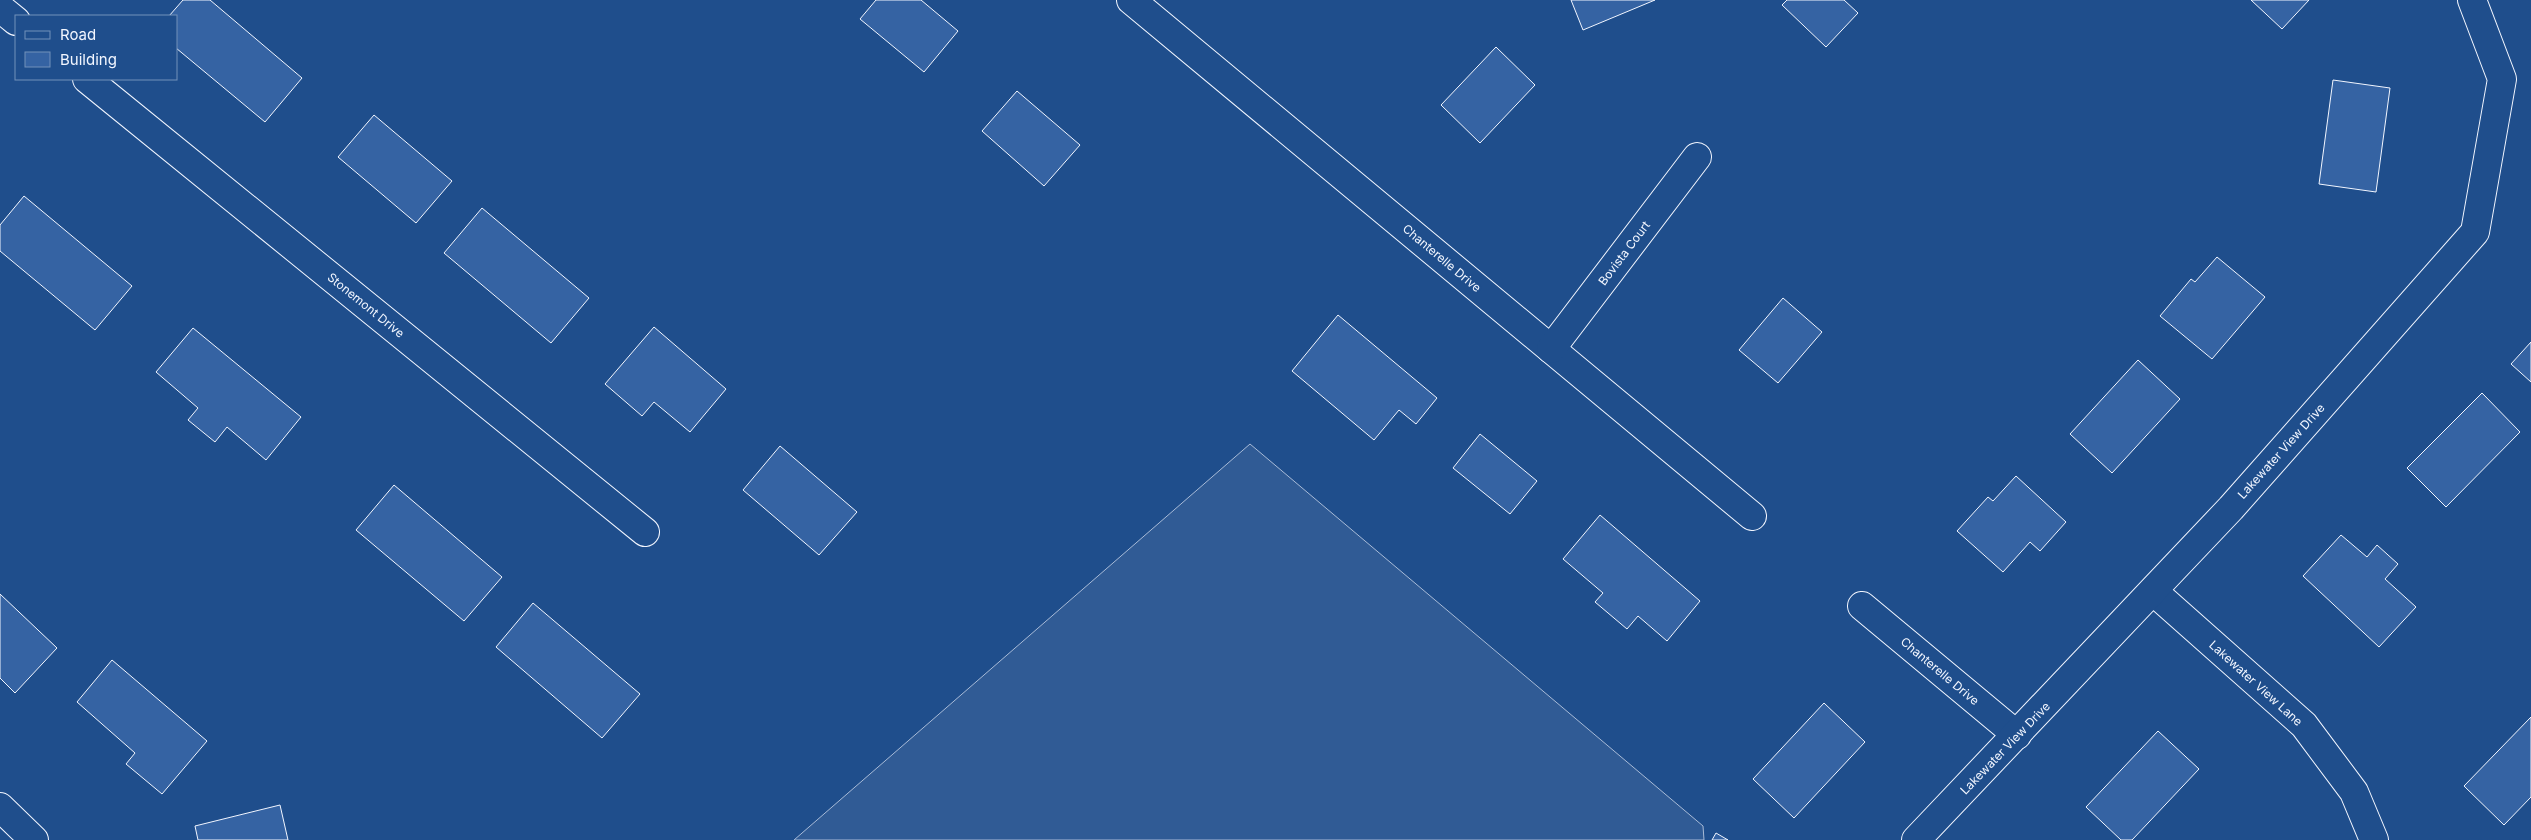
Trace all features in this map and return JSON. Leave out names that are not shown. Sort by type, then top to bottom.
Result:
[{"type":"street","name":"Chanterelle Drive","points":[[1131,0],[1752,516]]},
{"type":"street","name":"Lakewater View Drive","points":[[1916,840],[2238,500],[2475,232],[2502,79],[2472,0]]},
{"type":"street","points":[[0,8],[15,20]]},
{"type":"street","name":"Stonemont Drive","points":[[88,80],[645,532]]},
{"type":"street","name":"Bovista Court","points":[[1551,349],[1697,157]]},
{"type":"street","name":"Lakewater View Lane","points":[[2152,591],[2304,725],[2354,792],[2374,840]]},
{"type":"street","name":"Chanterelle Drive","points":[[1862,606],[2017,735]]},
{"type":"street","points":[[0,807],[34,840]]},
{"type":"shaded area","points":[[1250,444],[1703,826],[1704,840],[794,840]]},
{"type":"building","points":[[183,0],[210,0],[302,78],[265,122],[178,50],[178,15],[170,15]]},
{"type":"building","points":[[876,0],[921,0],[958,31],[924,72],[860,19]]},
{"type":"building","points":[[1571,0],[1655,0],[1583,30]]},
{"type":"building","points":[[1787,0],[1844,0],[1858,13],[1826,47],[1782,5]]},
{"type":"building","points":[[2251,0],[2309,0],[2282,29]]},
{"type":"building","points":[[1496,47],[1535,85],[1480,143],[1441,105]]},
{"type":"building","points":[[2333,80],[2390,88],[2376,192],[2319,184]]},
{"type":"building","points":[[1017,91],[1080,145],[1044,186],[982,131]]},
{"type":"building","points":[[374,115],[452,181],[416,223],[338,157]]},
{"type":"building","points":[[24,196],[132,286],[95,330],[0,251],[0,225]]},
{"type":"building","points":[[482,208],[589,298],[551,343],[444,253]]},
{"type":"building","points":[[2217,257],[2265,297],[2212,359],[2160,316],[2191,279],[2195,282]]},
{"type":"building","points":[[1783,298],[1822,332],[1778,383],[1739,350]]},
{"type":"building","points":[[1338,315],[1437,398],[1416,424],[1399,410],[1374,440],[1292,371]]},
{"type":"building","points":[[654,327],[726,389],[690,432],[654,402],[642,416],[605,384]]},
{"type":"building","points":[[193,328],[301,417],[266,460],[227,427],[215,442],[188,420],[198,408],[156,372]]},
{"type":"building","points":[[2531,342],[2531,382],[2511,364]]},
{"type":"building","points":[[2138,360],[2180,399],[2112,473],[2070,434]]},
{"type":"building","points":[[2482,393],[2520,432],[2446,507],[2407,468]]},
{"type":"building","points":[[1480,434],[1537,481],[1510,514],[1453,468]]},
{"type":"building","points":[[780,446],[857,512],[819,555],[743,490]]},
{"type":"building","points":[[2016,476],[2066,522],[2040,551],[2030,542],[2003,572],[1957,531],[1988,497],[1993,501]]},
{"type":"building","points":[[394,485],[502,577],[464,621],[356,530]]},
{"type":"building","points":[[1600,515],[1700,601],[1667,641],[1638,616],[1627,629],[1595,602],[1603,593],[1563,559]]},
{"type":"building","points":[[2341,535],[2367,557],[2377,545],[2398,564],[2385,579],[2416,607],[2379,647],[2303,576]]},
{"type":"building","points":[[0,594],[57,648],[15,693],[0,678]]},
{"type":"building","points":[[533,603],[640,694],[602,738],[496,647]]},
{"type":"building","points":[[112,660],[207,741],[162,794],[126,764],[135,753],[77,702]]},
{"type":"building","points":[[1824,703],[1865,742],[1794,818],[1753,779]]},
{"type":"building","points":[[2531,717],[2531,797],[2504,825],[2464,786]]},
{"type":"building","points":[[2158,731],[2199,769],[2132,840],[2121,840],[2086,807]]},
{"type":"building","points":[[280,805],[288,840],[198,840],[195,826]]},
{"type":"building","points":[[1716,833],[1728,840],[1712,840]]}]
